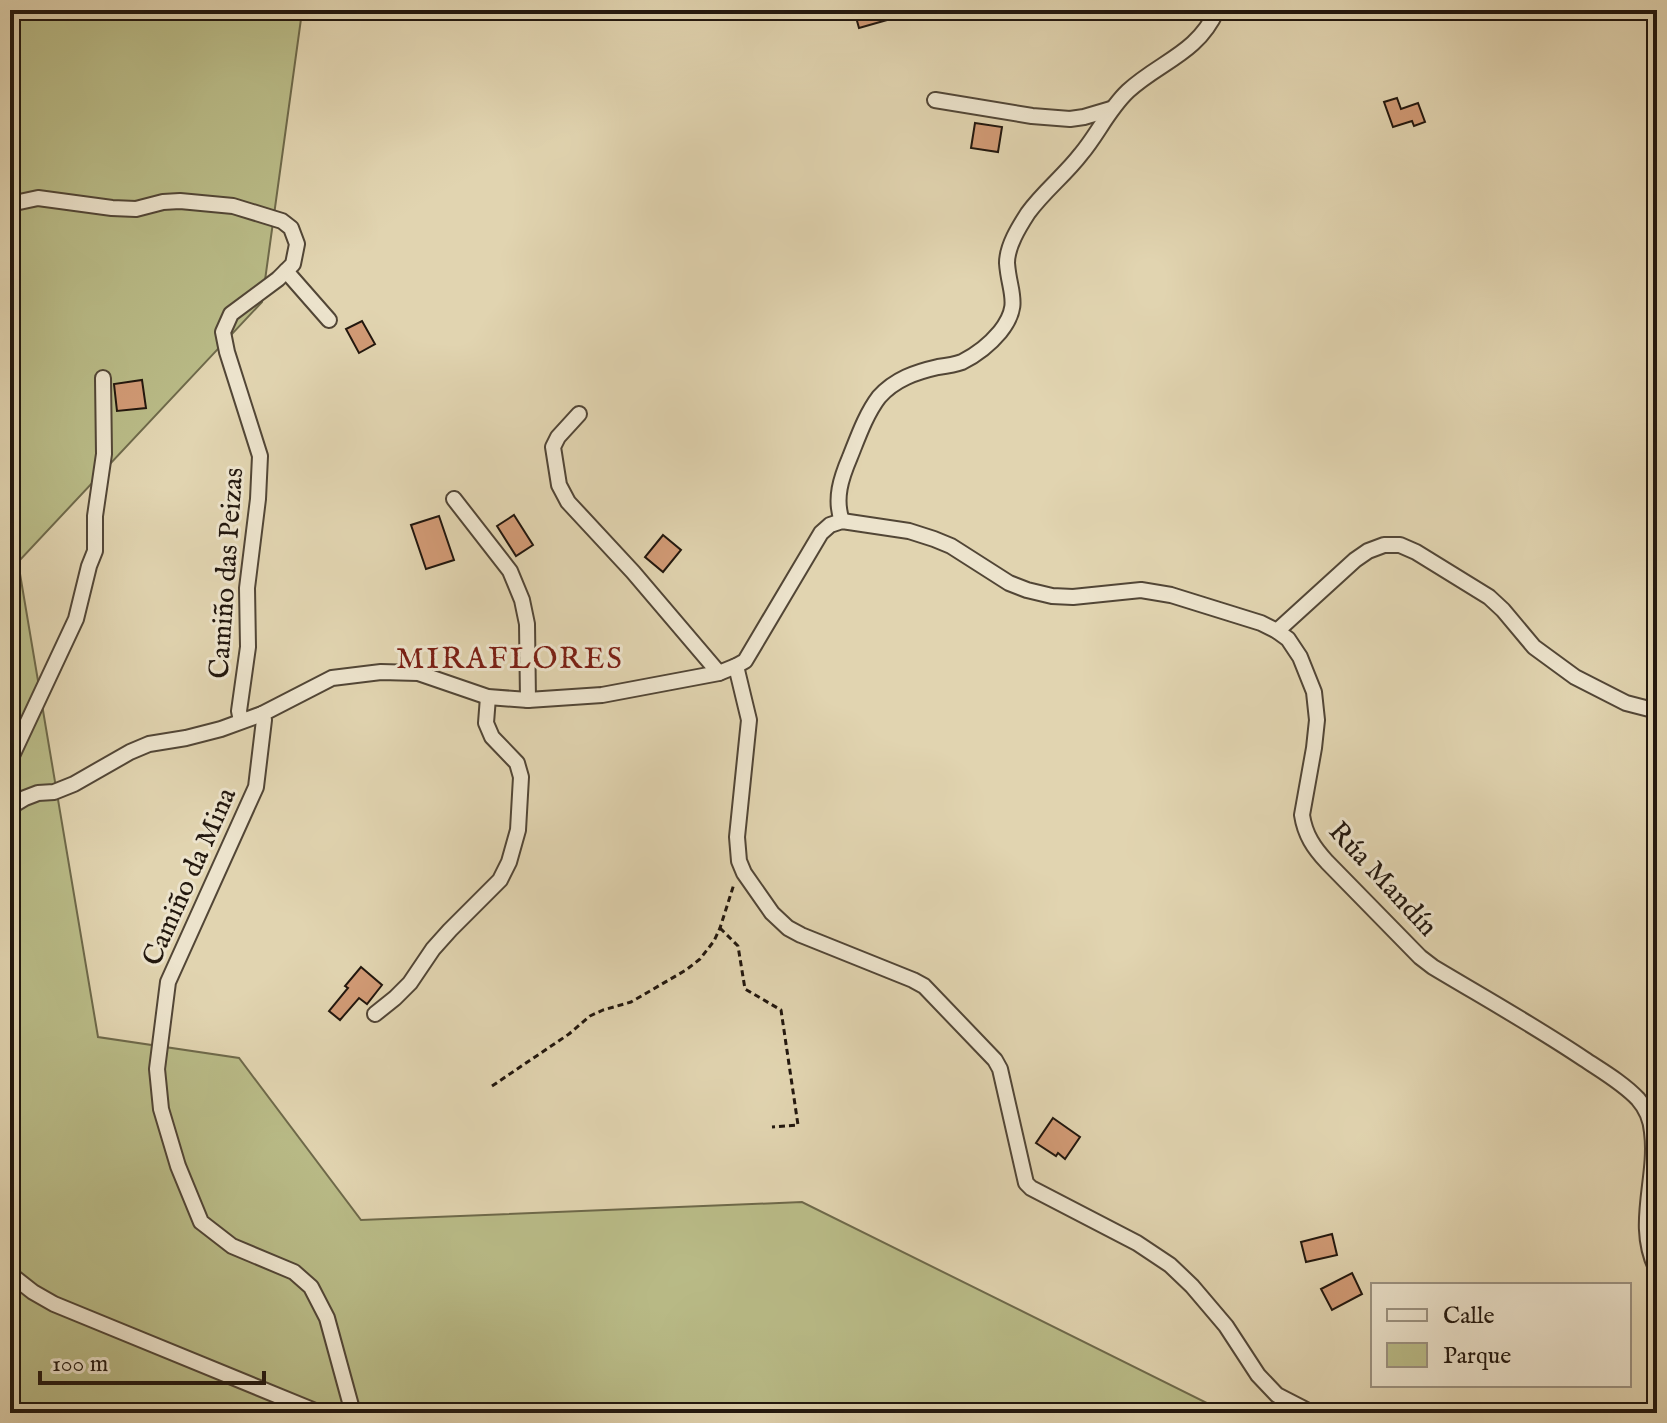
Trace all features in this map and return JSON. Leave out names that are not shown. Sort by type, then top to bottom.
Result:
[{"type":"street","points":[[10,812],[15,804],[25,798],[74,784],[149,744],[221,729],[262,714],[332,678],[381,672],[418,673],[488,697],[528,700],[602,695],[719,673],[745,661],[821,533],[830,525],[842,521],[837,509],[843,475],[868,415],[880,397],[897,381],[910,375],[960,363],[984,348],[998,334],[1014,304],[1007,263],[1012,242],[1036,202],[1082,154],[1111,109],[1145,78],[1199,38],[1217,10]]},
{"type":"street","points":[[935,100],[1070,119],[1111,109]]},
{"type":"street","points":[[10,204],[38,198],[136,209],[180,201],[233,206],[282,221],[291,228],[297,244],[293,264],[286,271],[329,320]]},
{"type":"street","name":"Camiño das Peizas","points":[[241,721],[239,711],[248,647],[247,588],[260,456],[223,332],[231,314],[286,271]]},
{"type":"street","points":[[10,760],[76,619],[95,551],[95,516],[104,454],[103,378]]},
{"type":"street","points":[[579,414],[553,447],[559,485],[568,502],[719,673]]},
{"type":"street","points":[[454,499],[510,571],[522,600],[527,624],[528,700]]},
{"type":"street","name":"Rúa Mandín","points":[[842,521],[909,531],[934,539],[951,546],[1009,583],[1027,590],[1073,597],[1132,590],[1171,595],[1261,623],[1288,639],[1300,657],[1314,692],[1317,720],[1302,815],[1308,837],[1327,862],[1420,957],[1564,1046],[1638,1099],[1648,1114],[1652,1131],[1645,1225],[1647,1243],[1657,1270]]},
{"type":"street","points":[[1277,631],[1355,560],[1384,545],[1400,545],[1489,597],[1534,647],[1575,677],[1626,703],[1657,711]]},
{"type":"street","points":[[736,666],[749,720],[737,837],[739,861],[772,913],[801,935],[913,980],[933,994],[1000,1069],[1026,1183],[1137,1243],[1170,1265],[1226,1326],[1258,1375],[1277,1395],[1312,1413]]},
{"type":"street","points":[[375,1014],[410,983],[433,949],[500,880],[509,862],[518,830],[521,777],[517,763],[492,737],[486,723],[488,697]]},
{"type":"street","name":"Camiño da Mina","points":[[262,714],[264,720],[256,787],[168,982],[157,1069],[161,1109],[178,1166],[201,1222],[232,1246],[294,1272],[311,1287],[327,1318],[353,1413]]},
{"type":"street","points":[[10,1274],[54,1304],[320,1413]]},
{"type":"path","points":[[492,1086],[569,1034],[590,1016],[631,1002],[700,959],[720,928],[735,881],[744,873]]},
{"type":"path","points":[[720,928],[738,946],[745,989],[781,1010],[798,1125],[772,1127]]},
{"type":"green space","points":[[10,10],[290,10],[301,19],[262,302],[18,562],[98,1037],[239,1058],[361,1220],[802,1202],[1209,1404],[1217,1413],[10,1413]]},
{"type":"building","points":[[854,10],[884,10],[887,20],[859,28]]},
{"type":"building","points":[[1397,98],[1401,109],[1418,103],[1425,122],[1414,126],[1412,121],[1393,127],[1384,102]]},
{"type":"building","points":[[975,123],[1002,127],[998,152],[971,148]]},
{"type":"building","points":[[362,321],[375,344],[359,353],[346,329]]},
{"type":"building","points":[[142,380],[146,408],[117,411],[114,384]]},
{"type":"building","points":[[514,515],[533,545],[516,556],[497,526]]},
{"type":"building","points":[[439,516],[454,560],[426,569],[411,525]]},
{"type":"building","points":[[663,535],[681,550],[663,572],[645,557]]},
{"type":"building","points":[[361,967],[382,985],[367,1004],[359,998],[340,1020],[329,1011]]},
{"type":"building","points":[[1053,1118],[1080,1137],[1065,1159],[1036,1143]]},
{"type":"building","points":[[1332,1234],[1337,1255],[1306,1262],[1301,1242]]},
{"type":"building","points":[[1352,1273],[1362,1294],[1332,1310],[1321,1289]]},
{"type":"district","name":"MIRAFLORES","points":[[510,658]]}]
